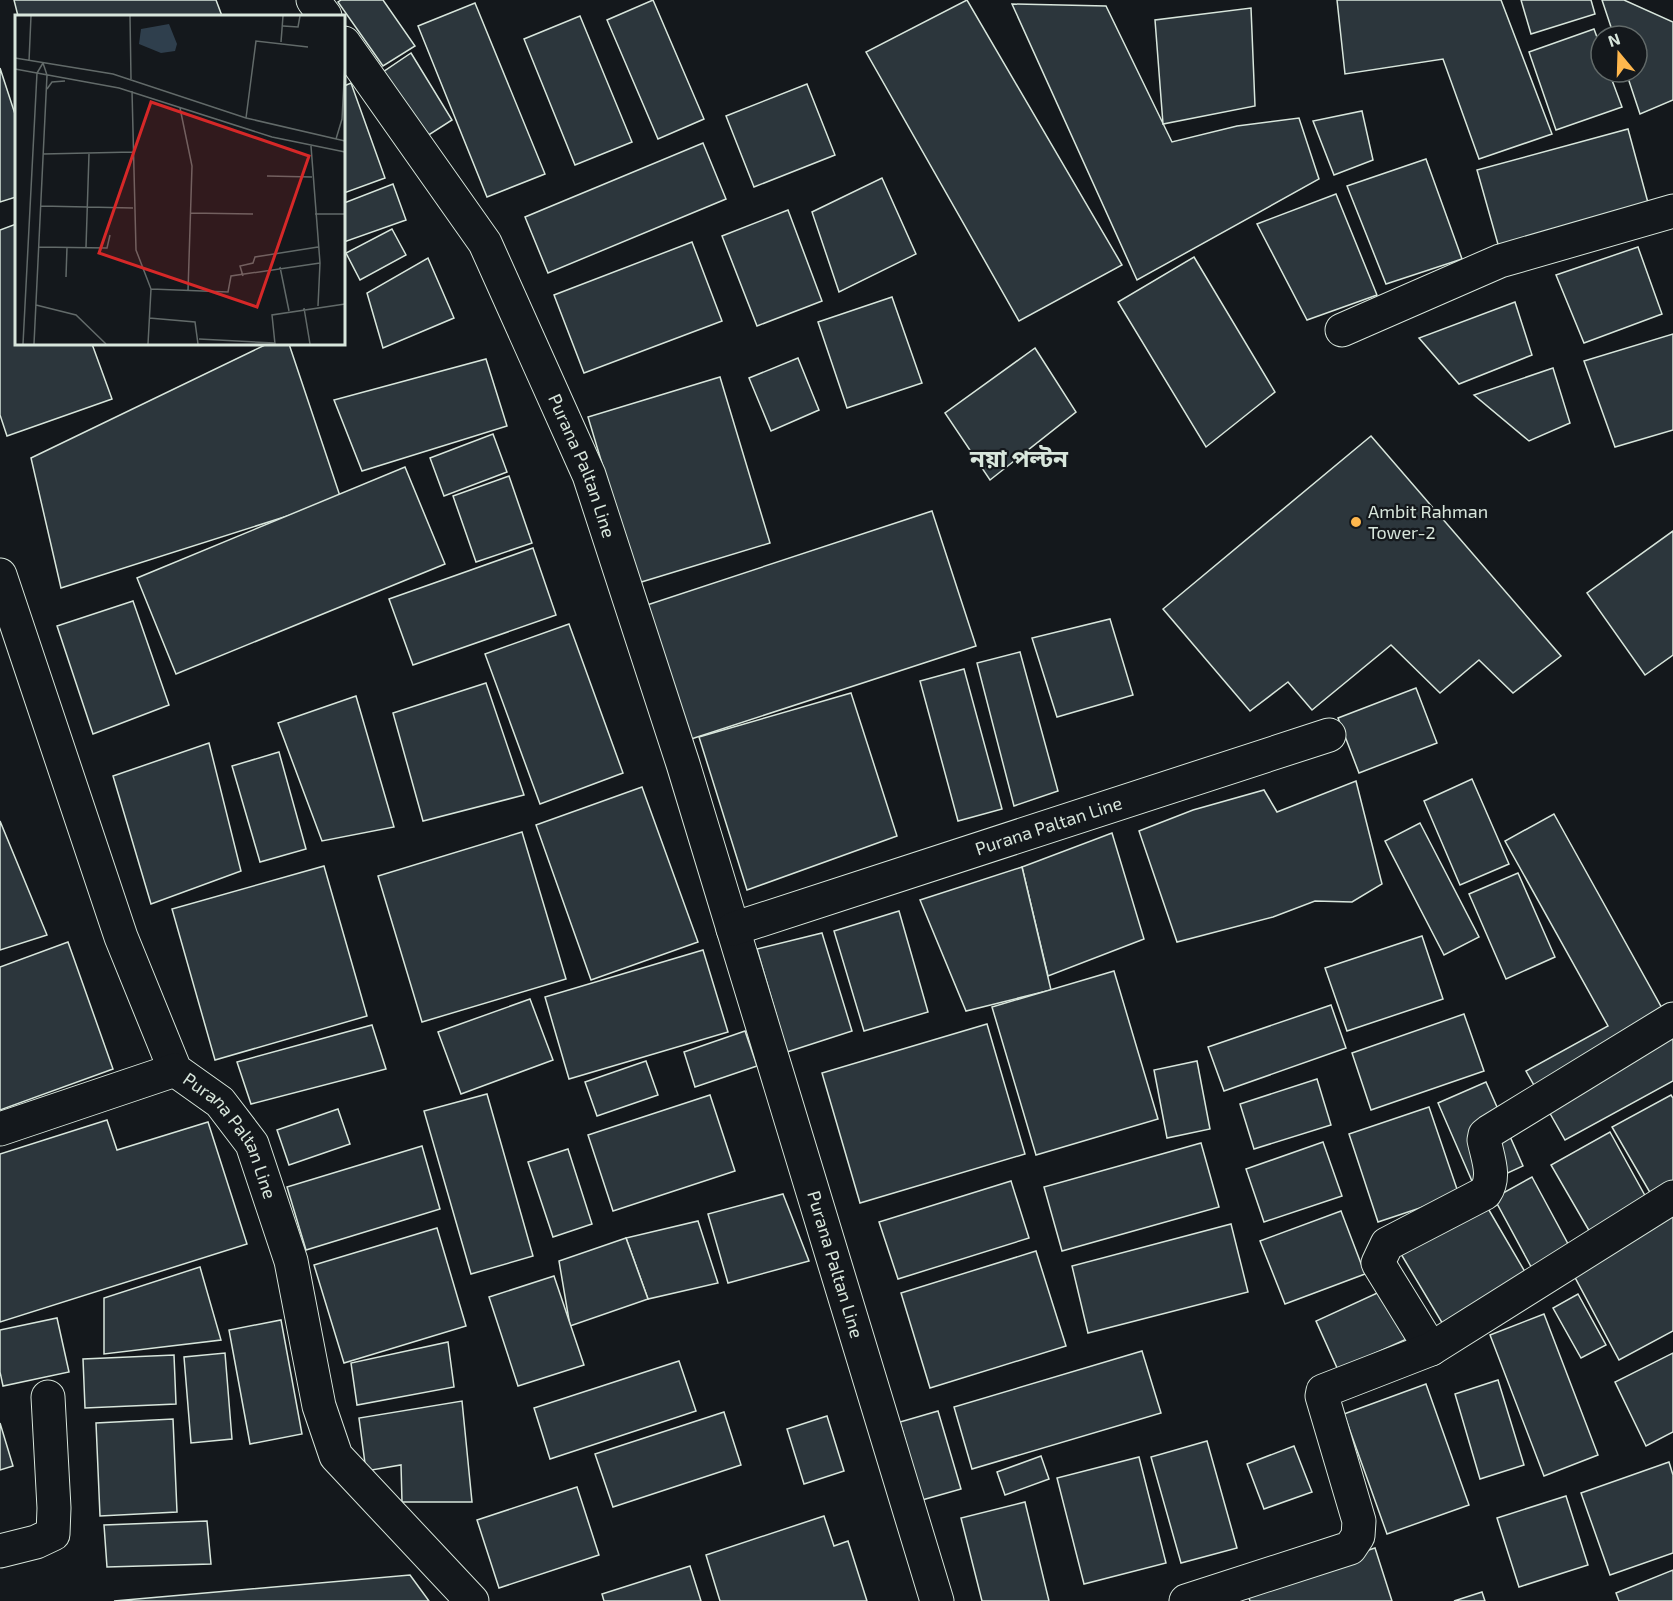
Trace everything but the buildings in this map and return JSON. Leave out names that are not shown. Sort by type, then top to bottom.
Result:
[{"type":"street","points":[[314,0],[324,15]]},
{"type":"street","name":"Purana Paltan Line","points":[[345,44],[485,243],[589,475],[683,765],[938,1601]]},
{"type":"street","points":[[1342,330],[1500,261],[1673,211]]},
{"type":"street","name":"Purana Paltan Line","points":[[0,575],[121,937],[175,1070],[220,1102],[252,1144],[291,1261],[319,1406],[336,1456],[472,1601]]},
{"type":"street","name":"Purana Paltan Line","points":[[733,929],[1329,735]]},
{"type":"street","points":[[1431,1349],[1378,1263],[1388,1244],[1485,1193],[1490,1185],[1491,1177],[1484,1140],[1485,1135],[1490,1131],[1673,1018]]},
{"type":"street","points":[[0,1130],[175,1070]]},
{"type":"street","points":[[1186,1601],[1350,1548],[1358,1536],[1359,1521],[1322,1396],[1323,1391],[1431,1349],[1673,1197]]},
{"type":"street","points":[[0,1551],[36,1542],[53,1534],[54,1508],[48,1397]]},
{"type":"place","name":"Ambit Rahman Tower-2","points":[[1356,522]]},
{"type":"district","name":"নয়া পল্টন","points":[[1019,459]]}]
